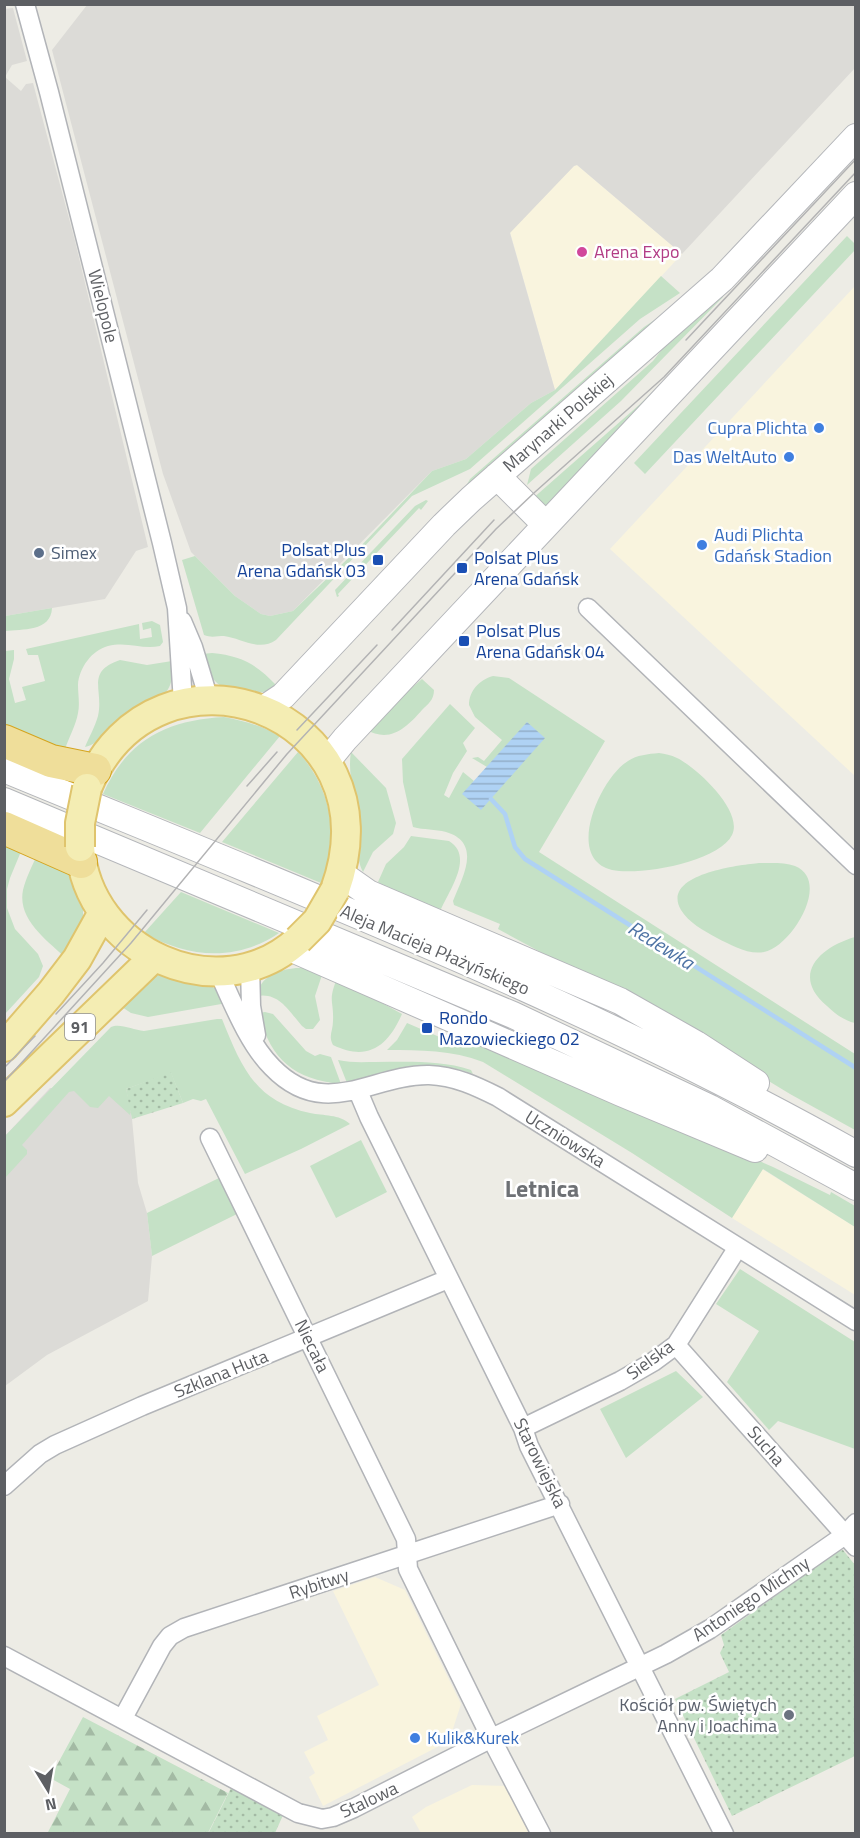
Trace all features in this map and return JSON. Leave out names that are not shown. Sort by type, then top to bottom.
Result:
[{"type":"highway","points":[[4,741],[91,779]]},
{"type":"highway","points":[[4,828],[81,855]]},
{"type":"main road","name":"Marynarki Polskiej","points":[[262,710],[283,696],[444,525],[722,279],[855,137]]},
{"type":"main road","points":[[806,189],[836,216]]},
{"type":"main road","points":[[327,761],[345,739],[855,195]]},
{"type":"main road","points":[[722,279],[750,307]]},
{"type":"main road","points":[[497,476],[546,525]]},
{"type":"main road","points":[[196,701],[228,701],[262,710],[298,729],[327,761],[334,776],[344,808],[346,842],[338,882],[317,921],[294,944],[271,958],[250,966],[218,971],[185,968],[154,957],[117,931],[102,914],[89,889],[81,855],[82,811],[91,779],[103,756],[126,732],[153,714],[196,701]]},
{"type":"main road","name":"Aleja Macieja Płażyńskiego","points":[[4,769],[518,985],[622,1032],[776,1109],[855,1154]]},
{"type":"main road","name":"Aleja Macieja Płażyńskiego","points":[[4,801],[513,1015],[710,1108],[855,1188]]},
{"type":"main road","points":[[338,882],[628,1005],[757,1083],[776,1109]]},
{"type":"main road","name":"91","points":[[4,1047],[73,964],[102,914]]},
{"type":"main road","points":[[294,944],[621,1093],[855,1188]]},
{"type":"main road","name":"91","points":[[4,1102],[154,957]]},
{"type":"street","name":"Wielopole","points":[[25,4],[162,543],[196,701]]},
{"type":"street","name":"Wielopole","points":[[177,608],[193,647],[196,701]]},
{"type":"street","points":[[588,608],[855,865]]},
{"type":"street","name":"Uczniowska","points":[[250,966],[251,1006],[258,1048]]},
{"type":"street","name":"Uczniowska","points":[[218,971],[258,1048],[273,1068],[289,1081],[323,1093],[358,1090],[400,1079],[427,1075],[451,1077],[474,1085],[498,1097],[855,1322]]},
{"type":"street","name":"Starowiejska","points":[[358,1090],[448,1279],[523,1428],[529,1446],[723,1833]]},
{"type":"street","name":"Niecała","points":[[210,1138],[406,1539],[408,1569],[491,1738],[541,1833]]},
{"type":"street","name":"Sielska","points":[[523,1428],[620,1381],[653,1362],[676,1345],[738,1247]]},
{"type":"street","name":"Szklana Huta","points":[[4,1486],[40,1454],[55,1445],[134,1409],[448,1279]]},
{"type":"street","name":"Sucha","points":[[676,1345],[852,1535]]},
{"type":"street","name":"Rybitwy","points":[[123,1718],[162,1646],[170,1636],[184,1628],[560,1504]]},
{"type":"street","name":"Antoniego Michny","points":[[639,1667],[710,1629],[852,1535]]},
{"type":"street","name":"Stalowa","points":[[4,1656],[298,1813],[322,1819],[333,1817],[373,1799],[491,1738],[639,1667]]},
{"type":"shaded area","points":[[87,5],[855,5],[855,68],[682,254],[577,165],[574,166],[510,233],[555,390],[531,403],[466,459],[432,471],[293,611],[270,616],[261,614],[235,596],[191,552],[163,474],[52,50]]},
{"type":"shaded area","points":[[13,8],[27,61],[12,65],[5,77],[21,91],[26,84],[33,83],[75,241],[148,547],[136,551],[105,599],[5,616],[4,9]]},
{"type":"shaded area","points":[[577,165],[682,254],[555,390],[510,232]]},
{"type":"shaded area","points":[[855,286],[855,776],[610,549]]},
{"type":"shaded area","points":[[50,1088],[126,1089],[132,1119],[138,1183],[147,1213],[152,1256],[148,1301],[47,1355],[5,1386],[4,1137]]},
{"type":"shaded area","points":[[762,1169],[855,1227],[855,1295],[732,1218]]},
{"type":"shaded area","points":[[375,1577],[405,1590],[461,1704],[449,1741],[323,1806],[309,1777],[315,1773],[304,1752],[328,1740],[317,1716],[379,1685],[333,1591]]},
{"type":"shaded area","points":[[472,1785],[507,1786],[530,1833],[421,1833],[412,1817],[426,1807]]},
{"type":"green space","points":[[847,236],[855,244],[855,250],[645,474],[634,463]]},
{"type":"green space","points":[[661,276],[680,293],[640,319],[470,469],[412,496],[276,640],[257,645],[224,636],[204,635],[182,560],[195,556],[235,596],[261,614],[270,616],[293,611],[360,547],[432,471],[466,459],[531,403],[555,390]]},
{"type":"green space","points":[[722,296],[621,401],[527,485],[531,469],[653,361],[674,334]]},
{"type":"green space","points":[[680,303],[466,486],[470,479],[644,327]]},
{"type":"green space","points":[[671,374],[549,510],[531,500],[639,405]]},
{"type":"green space","points":[[428,501],[421,510],[419,508],[337,597],[335,590],[415,506]]},
{"type":"green space","points":[[52,608],[47,621],[41,625],[34,628],[5,631],[5,616]]},
{"type":"green space","points":[[152,621],[160,625],[163,642],[160,646],[122,644],[108,646],[97,651],[87,661],[79,679],[77,718],[65,749],[52,747],[5,729],[5,651],[14,650],[9,679],[15,703],[26,700],[22,687],[45,681],[38,655],[28,655],[26,649],[139,624],[140,639],[152,637],[151,628],[143,630],[142,623]]},
{"type":"green space","points":[[202,654],[232,656],[248,662],[277,686],[263,692],[245,693],[220,685],[214,680]]},
{"type":"green space","points":[[120,660],[147,665],[172,661],[170,685],[160,698],[138,709],[104,736],[85,747],[98,716],[99,676],[109,665]]},
{"type":"green space","points":[[493,676],[509,678],[605,741],[539,852],[855,1054],[855,1130],[790,1094],[605,981],[546,955],[498,929],[500,924],[454,905],[453,901],[467,862],[464,844],[457,837],[446,832],[413,827],[403,782],[402,759],[450,704],[475,728],[463,743],[467,751],[453,773],[444,795],[449,798],[463,772],[474,781],[463,794],[487,767],[472,758],[478,757],[484,761],[502,740],[475,717],[469,705],[471,695],[483,680]]},
{"type":"green space","points":[[422,679],[434,690],[433,696],[410,723],[390,734],[382,735],[365,729],[379,715]]},
{"type":"green space","points":[[224,717],[253,724],[280,736],[200,833],[103,794],[124,760],[151,736],[184,723]]},
{"type":"green space","points":[[298,752],[318,781],[329,814],[330,849],[321,883],[222,842]]},
{"type":"green space","points":[[351,752],[386,788],[396,823],[393,834],[373,852],[363,872],[358,852],[358,817],[351,777]]},
{"type":"green space","points":[[659,753],[672,756],[685,763],[716,791],[731,814],[734,825],[732,835],[724,845],[695,860],[658,869],[612,870],[598,863],[590,851],[589,835],[598,800],[617,770],[628,761],[639,756]]},
{"type":"green space","points":[[411,836],[449,841],[460,855],[458,873],[441,909],[378,882],[386,864],[404,847]]},
{"type":"green space","points":[[5,842],[22,849],[7,889],[7,908],[15,929],[38,954],[43,966],[39,977],[5,1014]]},
{"type":"green space","points":[[37,855],[65,870],[76,887],[83,905],[83,924],[67,959],[43,937],[29,920],[22,901],[27,877]]},
{"type":"green space","points":[[759,863],[782,863],[795,866],[805,874],[810,885],[804,913],[785,939],[775,947],[758,953],[740,949],[702,929],[681,910],[678,898],[682,888],[691,880],[720,869]]},
{"type":"green space","points":[[181,892],[279,933],[246,949],[212,953],[178,948],[144,933]]},
{"type":"green space","points":[[856,937],[855,1023],[837,1014],[816,995],[811,984],[810,973],[821,955],[842,942]]},
{"type":"green space","points":[[296,968],[306,968],[322,975],[315,996],[320,1020],[313,1029],[306,1029],[302,1026],[277,1000],[257,996],[262,983],[271,975]]},
{"type":"green space","points":[[159,975],[206,983],[216,989],[227,1003],[148,1017],[131,1013],[116,1003],[152,977]]},
{"type":"green space","points":[[336,981],[402,1014],[390,1035],[375,1048],[357,1052],[333,1045],[331,1036],[332,998]]},
{"type":"green space","points":[[259,1013],[273,1014],[306,1051],[315,1056],[320,1054],[331,1057],[341,1084],[309,1077],[286,1064],[270,1043],[264,1029]]},
{"type":"green space","points":[[222,1019],[236,1052],[252,1080],[263,1091],[291,1108],[336,1117],[350,1124],[245,1174],[206,1099],[201,1101],[193,1099],[183,1103],[171,1073],[126,1089],[131,1109],[130,1115],[109,1096],[98,1108],[90,1107],[74,1091],[69,1092],[22,1145],[27,1150],[27,1154],[5,1178],[4,1137],[111,1027],[122,1026],[144,1031]]},
{"type":"green space","points":[[407,1023],[451,1042],[453,1038],[478,1043],[702,1136],[830,1195],[831,1192],[855,1206],[855,1227],[763,1169],[732,1218],[632,1153],[483,1062],[448,1053],[387,1050],[397,1040]]},
{"type":"green space","points":[[338,1060],[436,1063],[471,1070],[473,1074],[440,1067],[410,1068],[347,1083]]},
{"type":"green space","points":[[171,1072],[183,1103],[132,1119],[126,1089]]},
{"type":"green space","points":[[361,1140],[387,1192],[336,1218],[310,1166]]},
{"type":"green space","points":[[219,1178],[237,1214],[152,1256],[147,1213]]},
{"type":"green space","points":[[740,1269],[855,1342],[855,1449],[778,1421],[769,1430],[727,1382],[759,1331],[716,1304]]},
{"type":"green space","points":[[676,1371],[703,1397],[626,1458],[600,1409]]},
{"type":"green space","points":[[843,1550],[855,1565],[855,1756],[732,1816],[675,1699],[729,1672],[720,1653],[724,1645],[721,1635],[838,1551]]},
{"type":"green space","points":[[83,1717],[228,1793],[208,1833],[47,1834],[70,1789],[50,1778]]},
{"type":"green space","points":[[232,1786],[284,1813],[275,1833],[208,1834]]},
{"type":"water","points":[[527,722],[545,738],[481,810],[462,794]]},
{"type":"waterway","name":"Redewka","points":[[491,799],[505,814],[515,847],[525,859],[856,1068]]},
{"type":"tram line","points":[[686,340],[856,159]]},
{"type":"tram line","points":[[4,1082],[131,943],[287,754],[496,529],[664,377],[856,172]]},
{"type":"tram line","points":[[392,630],[494,520]]},
{"type":"tram line","points":[[297,730],[377,645]]},
{"type":"tram line","points":[[247,786],[277,752]]},
{"type":"tram line","points":[[56,1014],[147,910]]},
{"type":"tram line","points":[[4,1068],[35,1036]]},
{"type":"place","name":"Arena Expo","points":[[582,252]]},
{"type":"place","name":"Cupra Plichta","points":[[819,428]]},
{"type":"place","name":"Das WeltAuto","points":[[789,457]]},
{"type":"place","name":"Audi Plichta Gdańsk Stadion","points":[[702,545]]},
{"type":"place","name":"Simex","points":[[39,553]]},
{"type":"place","name":"Polsat Plus Arena Gdańsk 03","points":[[378,560]]},
{"type":"place","name":"Polsat Plus Arena Gdańsk","points":[[462,568]]},
{"type":"place","name":"Polsat Plus Arena Gdańsk 04","points":[[464,641]]},
{"type":"place","name":"Rondo Mazowieckiego 02","points":[[427,1028]]},
{"type":"place","name":"Kościół pw. Świętych Anny i Joachima","points":[[789,1715]]},
{"type":"place","name":"Kulik&Kurek","points":[[415,1738]]},
{"type":"district","name":"Letnica","points":[[542,1189]]}]
